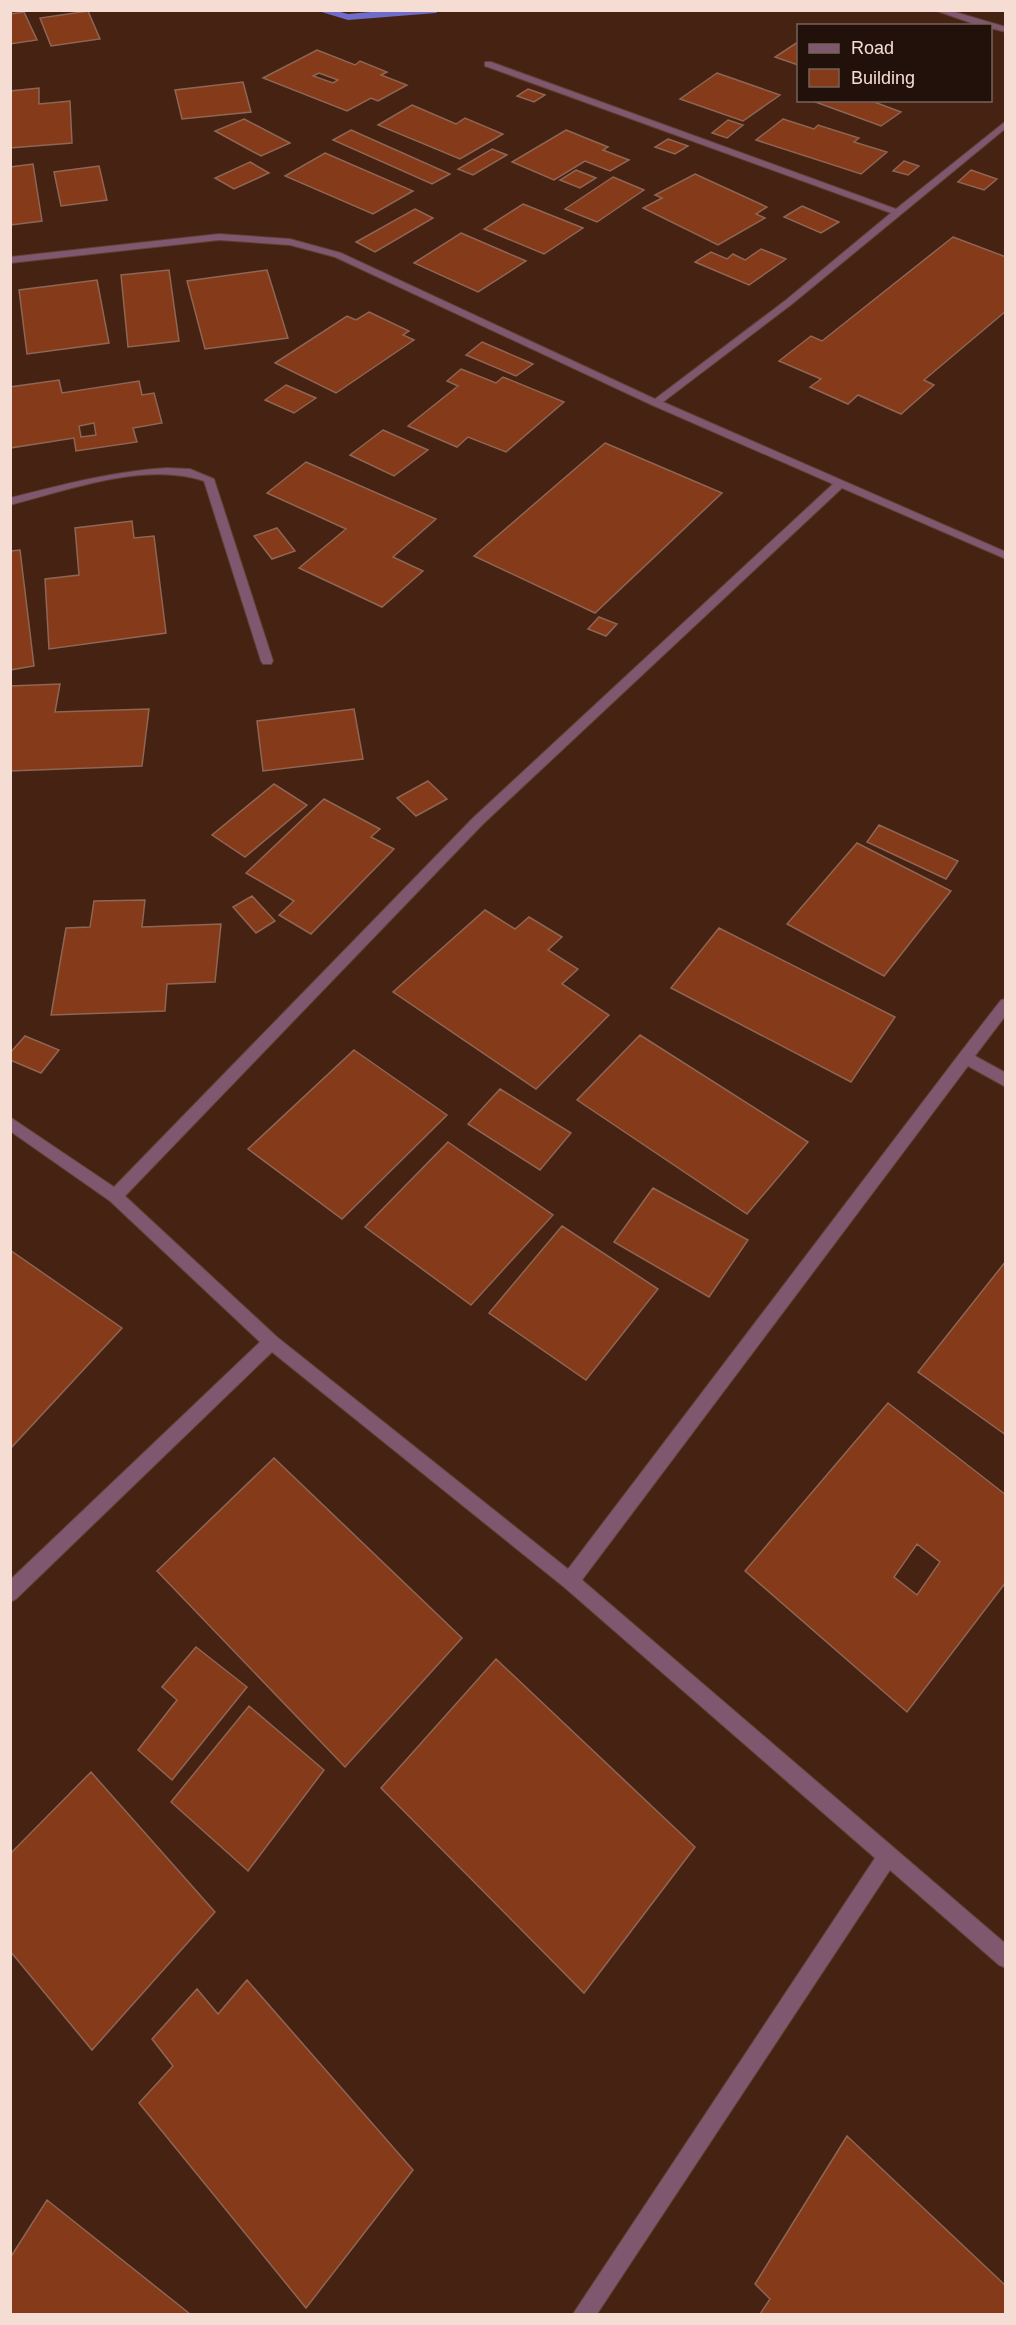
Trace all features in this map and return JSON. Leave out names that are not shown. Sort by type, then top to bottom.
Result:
[{"type":"street","points":[[938,10],[984,24]]},
{"type":"street","points":[[488,64],[898,213]]},
{"type":"street","points":[[656,403],[789,302],[1005,123]]},
{"type":"street","points":[[10,260],[219,237],[290,242],[338,255],[656,403],[1005,556]]},
{"type":"street","points":[[10,502],[143,471],[183,470],[199,473],[209,479],[267,661]]},
{"type":"street","points":[[115,1196],[478,821],[842,483]]},
{"type":"street","points":[[570,1581],[1005,1004]]},
{"type":"street","points":[[965,1057],[1005,1081]]},
{"type":"street","points":[[10,1123],[115,1196],[272,1342],[570,1581],[1005,1958]]},
{"type":"street","points":[[10,1593],[272,1342]]},
{"type":"street","points":[[584,2314],[888,1856]]},
{"type":"building","points":[[88,11],[100,39],[51,46],[40,18]]},
{"type":"building","points":[[24,12],[37,40],[10,44],[10,14]]},
{"type":"building","points":[[797,43],[797,65],[775,57]]},
{"type":"building","points":[[317,50],[355,65],[360,61],[387,72],[381,75],[407,85],[378,101],[371,98],[347,111],[263,78]],"holes":[[[319,73],[338,80],[333,83],[313,76]]]},
{"type":"building","points":[[717,73],[780,95],[743,121],[680,99]]},
{"type":"building","points":[[243,82],[251,112],[182,119],[175,90]]},
{"type":"building","points":[[39,88],[39,104],[70,101],[72,143],[10,148],[10,91]]},
{"type":"building","points":[[528,89],[545,95],[534,102],[517,96]]},
{"type":"building","points":[[815,102],[874,102],[901,112],[881,126]]},
{"type":"building","points":[[412,105],[456,124],[465,118],[503,134],[460,159],[378,125]]},
{"type":"building","points":[[244,119],[290,143],[261,156],[215,131]]},
{"type":"building","points":[[783,119],[814,129],[818,125],[859,138],[854,142],[887,152],[861,174],[756,140]]},
{"type":"building","points":[[728,120],[743,125],[727,138],[712,133]]},
{"type":"building","points":[[351,130],[450,174],[432,184],[333,140]]},
{"type":"building","points":[[566,130],[608,147],[603,150],[629,160],[610,171],[585,161],[554,180],[512,162]]},
{"type":"building","points":[[668,139],[688,146],[675,154],[655,147]]},
{"type":"building","points":[[492,149],[507,155],[473,175],[458,169]]},
{"type":"building","points":[[325,153],[413,191],[373,214],[285,176]]},
{"type":"building","points":[[904,161],[919,166],[908,175],[893,171]]},
{"type":"building","points":[[250,162],[269,173],[234,189],[215,178]]},
{"type":"building","points":[[33,164],[42,221],[11,225],[10,167]]},
{"type":"building","points":[[99,166],[107,200],[61,206],[54,172]]},
{"type":"building","points":[[576,170],[596,178],[580,188],[560,180]]},
{"type":"building","points":[[971,170],[997,179],[984,190],[958,182]]},
{"type":"building","points":[[695,174],[767,207],[756,214],[765,218],[718,245],[643,208],[662,198],[655,195]]},
{"type":"building","points":[[613,177],[644,190],[597,222],[565,209]]},
{"type":"building","points":[[523,204],[583,228],[544,254],[484,229]]},
{"type":"building","points":[[802,206],[839,222],[821,233],[784,217]]},
{"type":"building","points":[[415,209],[433,218],[375,252],[356,242]]},
{"type":"building","points":[[461,233],[526,261],[478,292],[414,263]]},
{"type":"building","points":[[953,237],[1006,257],[1006,311],[924,380],[934,385],[901,414],[858,395],[848,404],[810,387],[821,379],[779,361],[811,336],[822,341]]},
{"type":"building","points":[[761,249],[786,259],[749,285],[695,262],[711,252],[727,259],[733,254],[745,260]]},
{"type":"building","points":[[169,270],[179,341],[128,347],[121,275]]},
{"type":"building","points":[[267,270],[288,338],[205,349],[187,281]]},
{"type":"building","points":[[97,280],[109,343],[27,354],[19,290]]},
{"type":"building","points":[[369,312],[409,331],[403,335],[414,340],[336,393],[275,363],[347,316],[356,320]]},
{"type":"building","points":[[482,342],[533,364],[516,376],[466,355]]},
{"type":"building","points":[[461,369],[496,383],[503,377],[564,402],[506,452],[468,437],[457,447],[408,426],[458,386],[447,381]]},
{"type":"building","points":[[59,380],[62,393],[139,381],[142,395],[154,393],[162,423],[133,428],[137,442],[76,451],[74,438],[10,448],[10,387]],"holes":[[[94,423],[96,435],[81,437],[79,426]]]},
{"type":"building","points":[[286,385],[316,398],[294,413],[265,400]]},
{"type":"building","points":[[383,430],[428,450],[394,476],[350,455]]},
{"type":"building","points":[[605,443],[722,493],[595,613],[474,556]]},
{"type":"building","points":[[306,462],[436,519],[393,557],[423,571],[382,607],[299,568],[346,529],[267,493]]},
{"type":"building","points":[[132,521],[134,538],[154,536],[166,633],[49,649],[45,579],[79,575],[75,528]]},
{"type":"building","points":[[277,528],[295,551],[272,559],[254,536]]},
{"type":"building","points":[[20,550],[34,666],[10,670],[10,551]]},
{"type":"building","points":[[599,617],[617,624],[606,636],[588,629]]},
{"type":"building","points":[[60,684],[55,712],[149,709],[142,766],[10,771],[10,686]]},
{"type":"building","points":[[354,709],[363,759],[263,771],[257,721]]},
{"type":"building","points":[[428,781],[447,799],[416,816],[397,798]]},
{"type":"building","points":[[274,784],[307,805],[245,857],[212,835]]},
{"type":"building","points":[[324,799],[380,829],[371,837],[394,849],[311,934],[279,915],[294,901],[246,873]]},
{"type":"building","points":[[879,825],[958,861],[946,879],[867,842]]},
{"type":"building","points":[[857,843],[951,891],[884,976],[787,924]]},
{"type":"building","points":[[252,896],[275,921],[256,933],[233,907]]},
{"type":"building","points":[[145,900],[142,927],[221,924],[215,982],[167,984],[165,1011],[51,1015],[66,928],[90,927],[94,901]]},
{"type":"building","points":[[485,910],[515,929],[529,917],[562,937],[548,950],[578,969],[562,984],[609,1015],[536,1089],[393,992]]},
{"type":"building","points":[[719,928],[895,1017],[851,1082],[671,988]]},
{"type":"building","points":[[640,1035],[808,1142],[747,1214],[577,1100]]},
{"type":"building","points":[[25,1036],[59,1050],[41,1073],[10,1060],[10,1053]]},
{"type":"building","points":[[354,1050],[447,1115],[342,1219],[248,1149]]},
{"type":"building","points":[[500,1089],[571,1133],[540,1170],[468,1124]]},
{"type":"building","points":[[448,1142],[553,1215],[471,1305],[365,1227]]},
{"type":"building","points":[[653,1188],[748,1240],[709,1297],[614,1242]]},
{"type":"building","points":[[562,1226],[658,1289],[586,1380],[489,1313]]},
{"type":"building","points":[[10,1250],[122,1328],[10,1449]]},
{"type":"building","points":[[1006,1261],[1006,1435],[918,1372]]},
{"type":"building","points":[[888,1403],[1006,1495],[1006,1582],[907,1712],[745,1571]],"holes":[[[917,1544],[940,1562],[917,1595],[894,1577]]]},
{"type":"building","points":[[274,1458],[462,1638],[345,1767],[157,1571]]},
{"type":"building","points":[[196,1647],[247,1687],[172,1780],[138,1750],[177,1700],[162,1687]]},
{"type":"building","points":[[496,1659],[695,1847],[584,1993],[381,1788]]},
{"type":"building","points":[[249,1706],[324,1770],[248,1871],[171,1802]]},
{"type":"building","points":[[91,1772],[215,1912],[92,2050],[10,1951],[10,1854]]},
{"type":"building","points":[[247,1980],[413,2170],[306,2308],[139,2103],[173,2066],[152,2039],[197,1989],[218,2014]]},
{"type":"building","points":[[847,2136],[1006,2286],[1006,2314],[760,2314],[770,2299],[755,2284]]},
{"type":"building","points":[[47,2200],[190,2314],[10,2314],[10,2258]]},
{"type":"waterway","points":[[319,10],[348,17],[436,10]]}]
